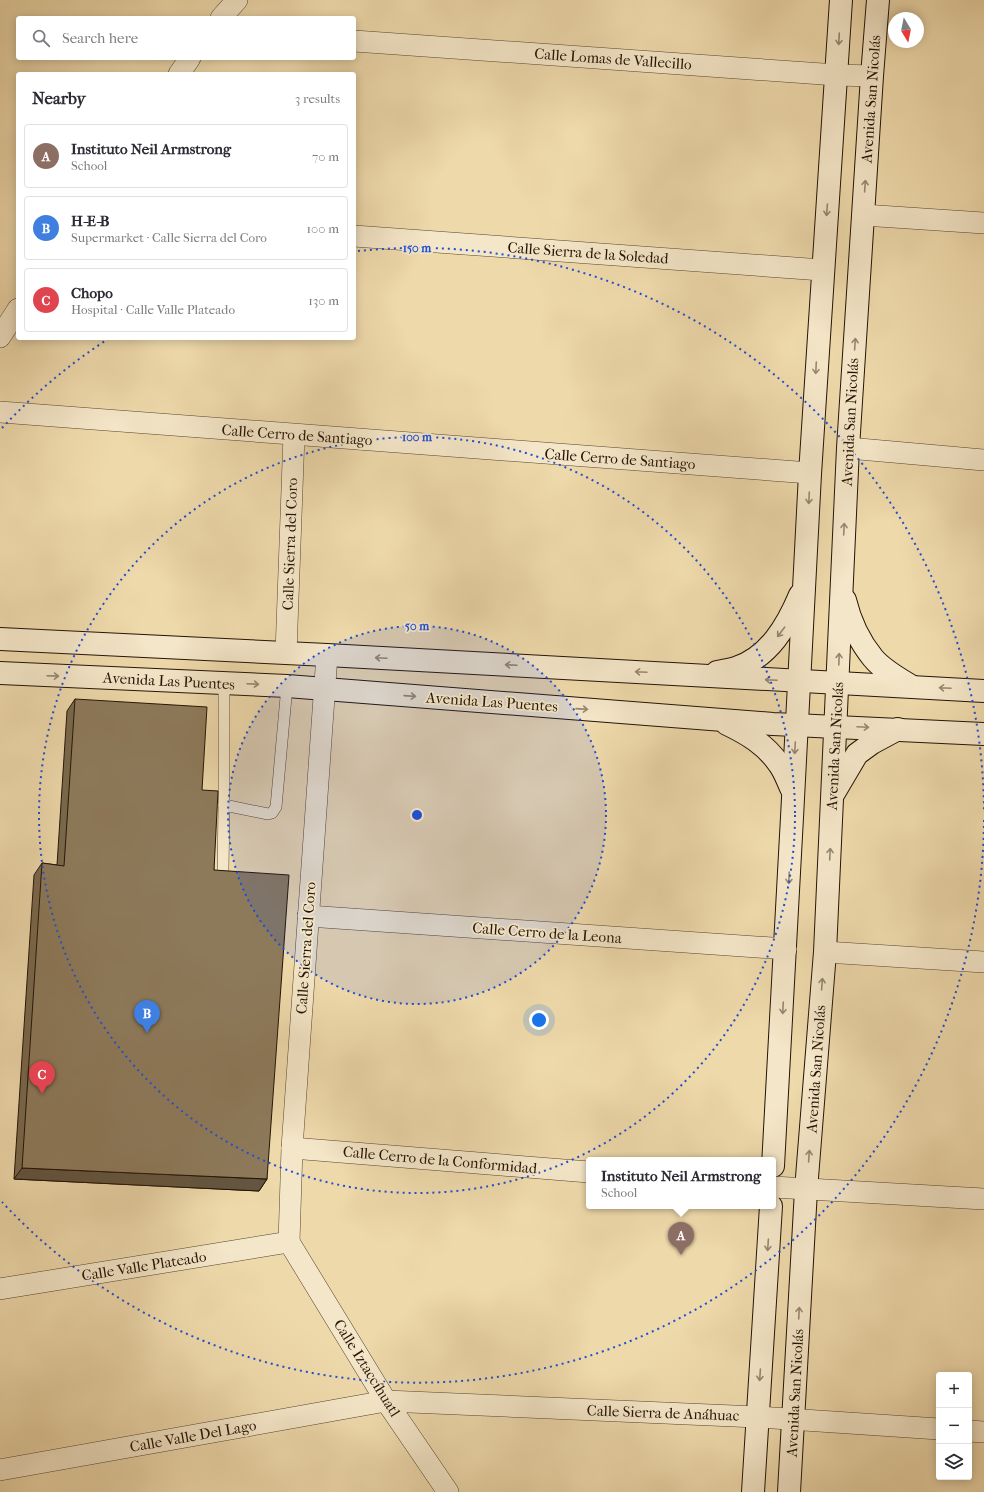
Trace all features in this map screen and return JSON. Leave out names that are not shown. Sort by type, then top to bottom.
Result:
[{"type":"street","points":[[223,16],[237,0]]},
{"type":"street","points":[[774,1157],[786,949],[796,725],[810,473],[822,270],[837,75],[841,0]]},
{"type":"street","name":"Avenida San Nicolás","points":[[789,1492],[806,1190],[825,952],[848,448],[878,0]]},
{"type":"street","name":"Calle Lomas de Vallecillo","points":[[356,41],[837,75],[872,76]]},
{"type":"street","points":[[180,72],[189,60]]},
{"type":"street","points":[[863,215],[984,223]]},
{"type":"street","name":"Calle Sierra de la Soledad","points":[[356,236],[822,270]]},
{"type":"street","points":[[0,337],[16,312]]},
{"type":"street","name":"Calle Cerro de Santiago","points":[[0,412],[810,473]]},
{"type":"street","name":"Calle Sierra del Coro","points":[[286,653],[294,435]]},
{"type":"street","points":[[848,448],[984,460]]},
{"type":"street","points":[[700,676],[736,668],[762,654],[783,630],[804,585]]},
{"type":"street","points":[[842,587],[849,615],[874,659],[892,675],[912,686]]},
{"type":"street","points":[[0,639],[327,655],[799,682],[838,682],[984,691]]},
{"type":"street","points":[[28,675],[31,658],[34,656],[196,663],[206,661],[229,651]]},
{"type":"street","name":"Calle Sierra del Coro","points":[[289,1242],[292,1148],[327,655]]},
{"type":"street","name":"Avenida Las Puentes","points":[[0,673],[287,686],[719,720],[984,734]]},
{"type":"street","points":[[719,720],[741,731],[763,745],[780,765],[793,792]]},
{"type":"street","points":[[832,796],[857,754],[872,743],[898,729]]},
{"type":"street","name":"Calle Cerro de la Leona","points":[[308,916],[786,949]]},
{"type":"street","points":[[825,952],[984,962]]},
{"type":"street","name":"Calle Cerro de la Conformidad","points":[[292,1148],[586,1172]]},
{"type":"street","points":[[776,1187],[984,1199]]},
{"type":"street","points":[[753,1492],[770,1209]]},
{"type":"street","name":"Calle Valle Plateado","points":[[0,1289],[289,1242]]},
{"type":"street","name":"Calle Iztaccíhuatl","points":[[289,1242],[386,1401],[448,1492]]},
{"type":"street","name":"Calle Sierra de Anáhuac","points":[[386,1401],[757,1417],[936,1429]]},
{"type":"street","name":"Calle Valle Del Lago","points":[[0,1470],[386,1401]]},
{"type":"street","points":[[972,1431],[984,1432]]},
{"type":"lane","points":[[223,870],[224,683]]},
{"type":"lane","points":[[224,805],[268,814],[272,813],[275,809],[287,686]]},
{"type":"building","points":[[75,699],[207,707],[202,790],[218,791],[214,870],[289,875],[267,1179],[22,1168],[42,863],[64,866]]},
{"type":"place","name":"H-E-B","points":[[147,1033]]},
{"type":"place","name":"Chopo","points":[[42,1094]]},
{"type":"place","name":"Instituto Neil Armstrong","points":[[681,1255]]}]
